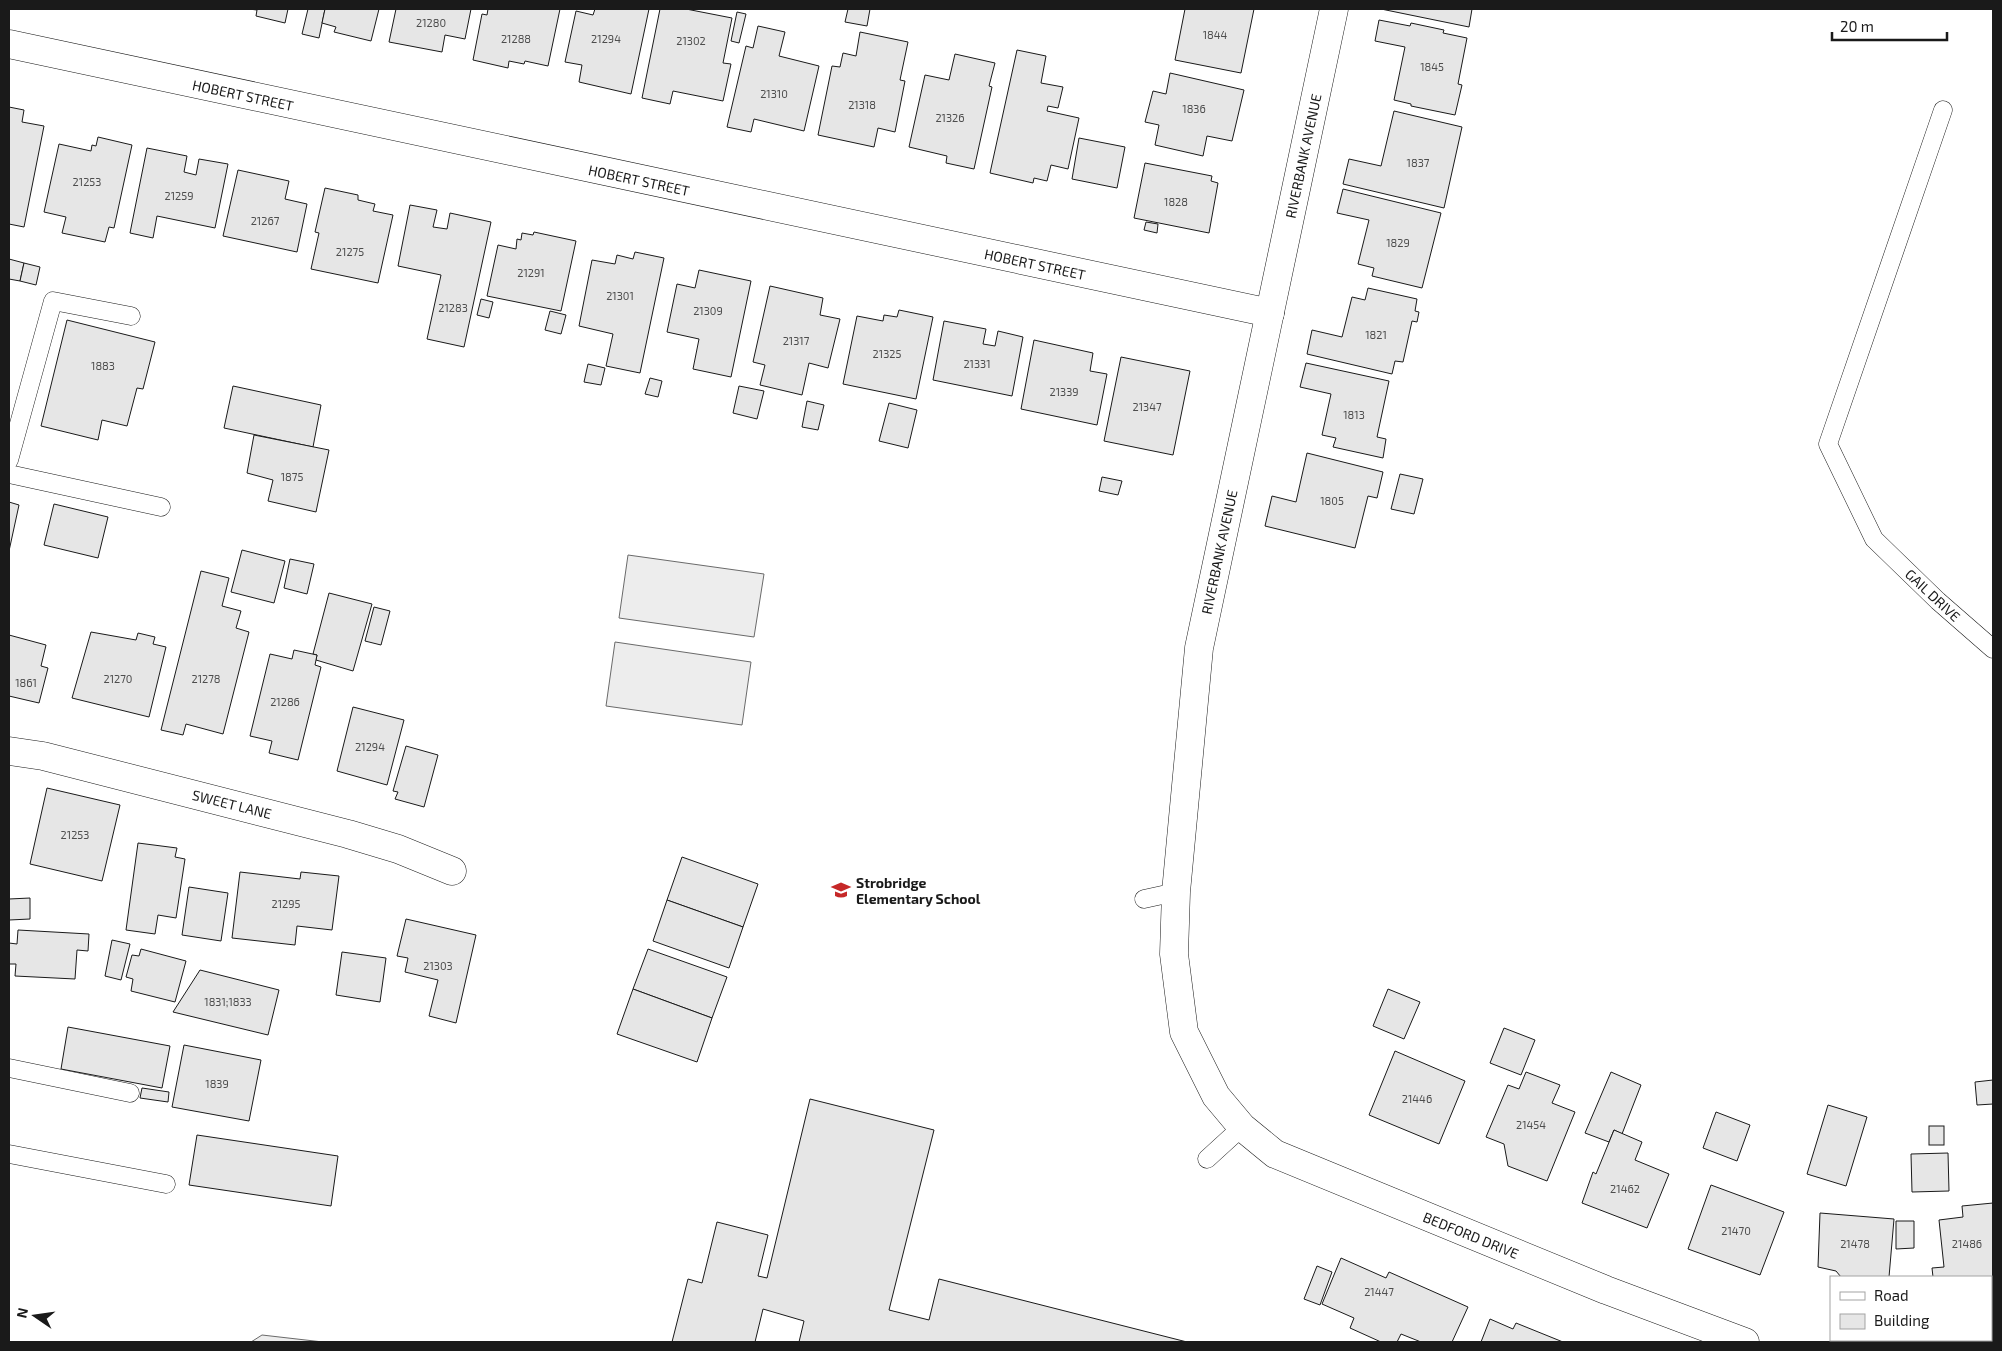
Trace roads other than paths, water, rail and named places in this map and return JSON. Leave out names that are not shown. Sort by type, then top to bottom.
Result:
[{"type":"street","name":"RIVERBANK AVENUE","points":[[1216,1096],[1184,1032],[1174,954],[1176,892],[1199,648],[1334,9]]},
{"type":"street","name":"HOBERT STREET","points":[[9,44],[1270,313]]},
{"type":"street","name":"SWEET LANE","points":[[9,751],[43,756],[348,834],[398,849],[452,871]]},
{"type":"street","name":"BEDFORD DRIVE","points":[[1216,1096],[1242,1127],[1275,1154],[1606,1290],[1745,1342]]},
{"type":"lane","name":"GAIL DRIVE","points":[[1943,110],[1828,444],[1874,539],[1938,601],[1993,649]]},
{"type":"lane","points":[[9,460],[53,301],[131,316]]},
{"type":"lane","points":[[9,474],[161,507]]},
{"type":"lane","points":[[1144,899],[1176,892]]},
{"type":"lane","points":[[9,1068],[130,1093]]},
{"type":"lane","points":[[1207,1159],[1242,1127]]},
{"type":"lane","points":[[9,1154],[166,1184]]},
{"type":"place","name":"Strobridge Elementary School","points":[[841,890]]}]
